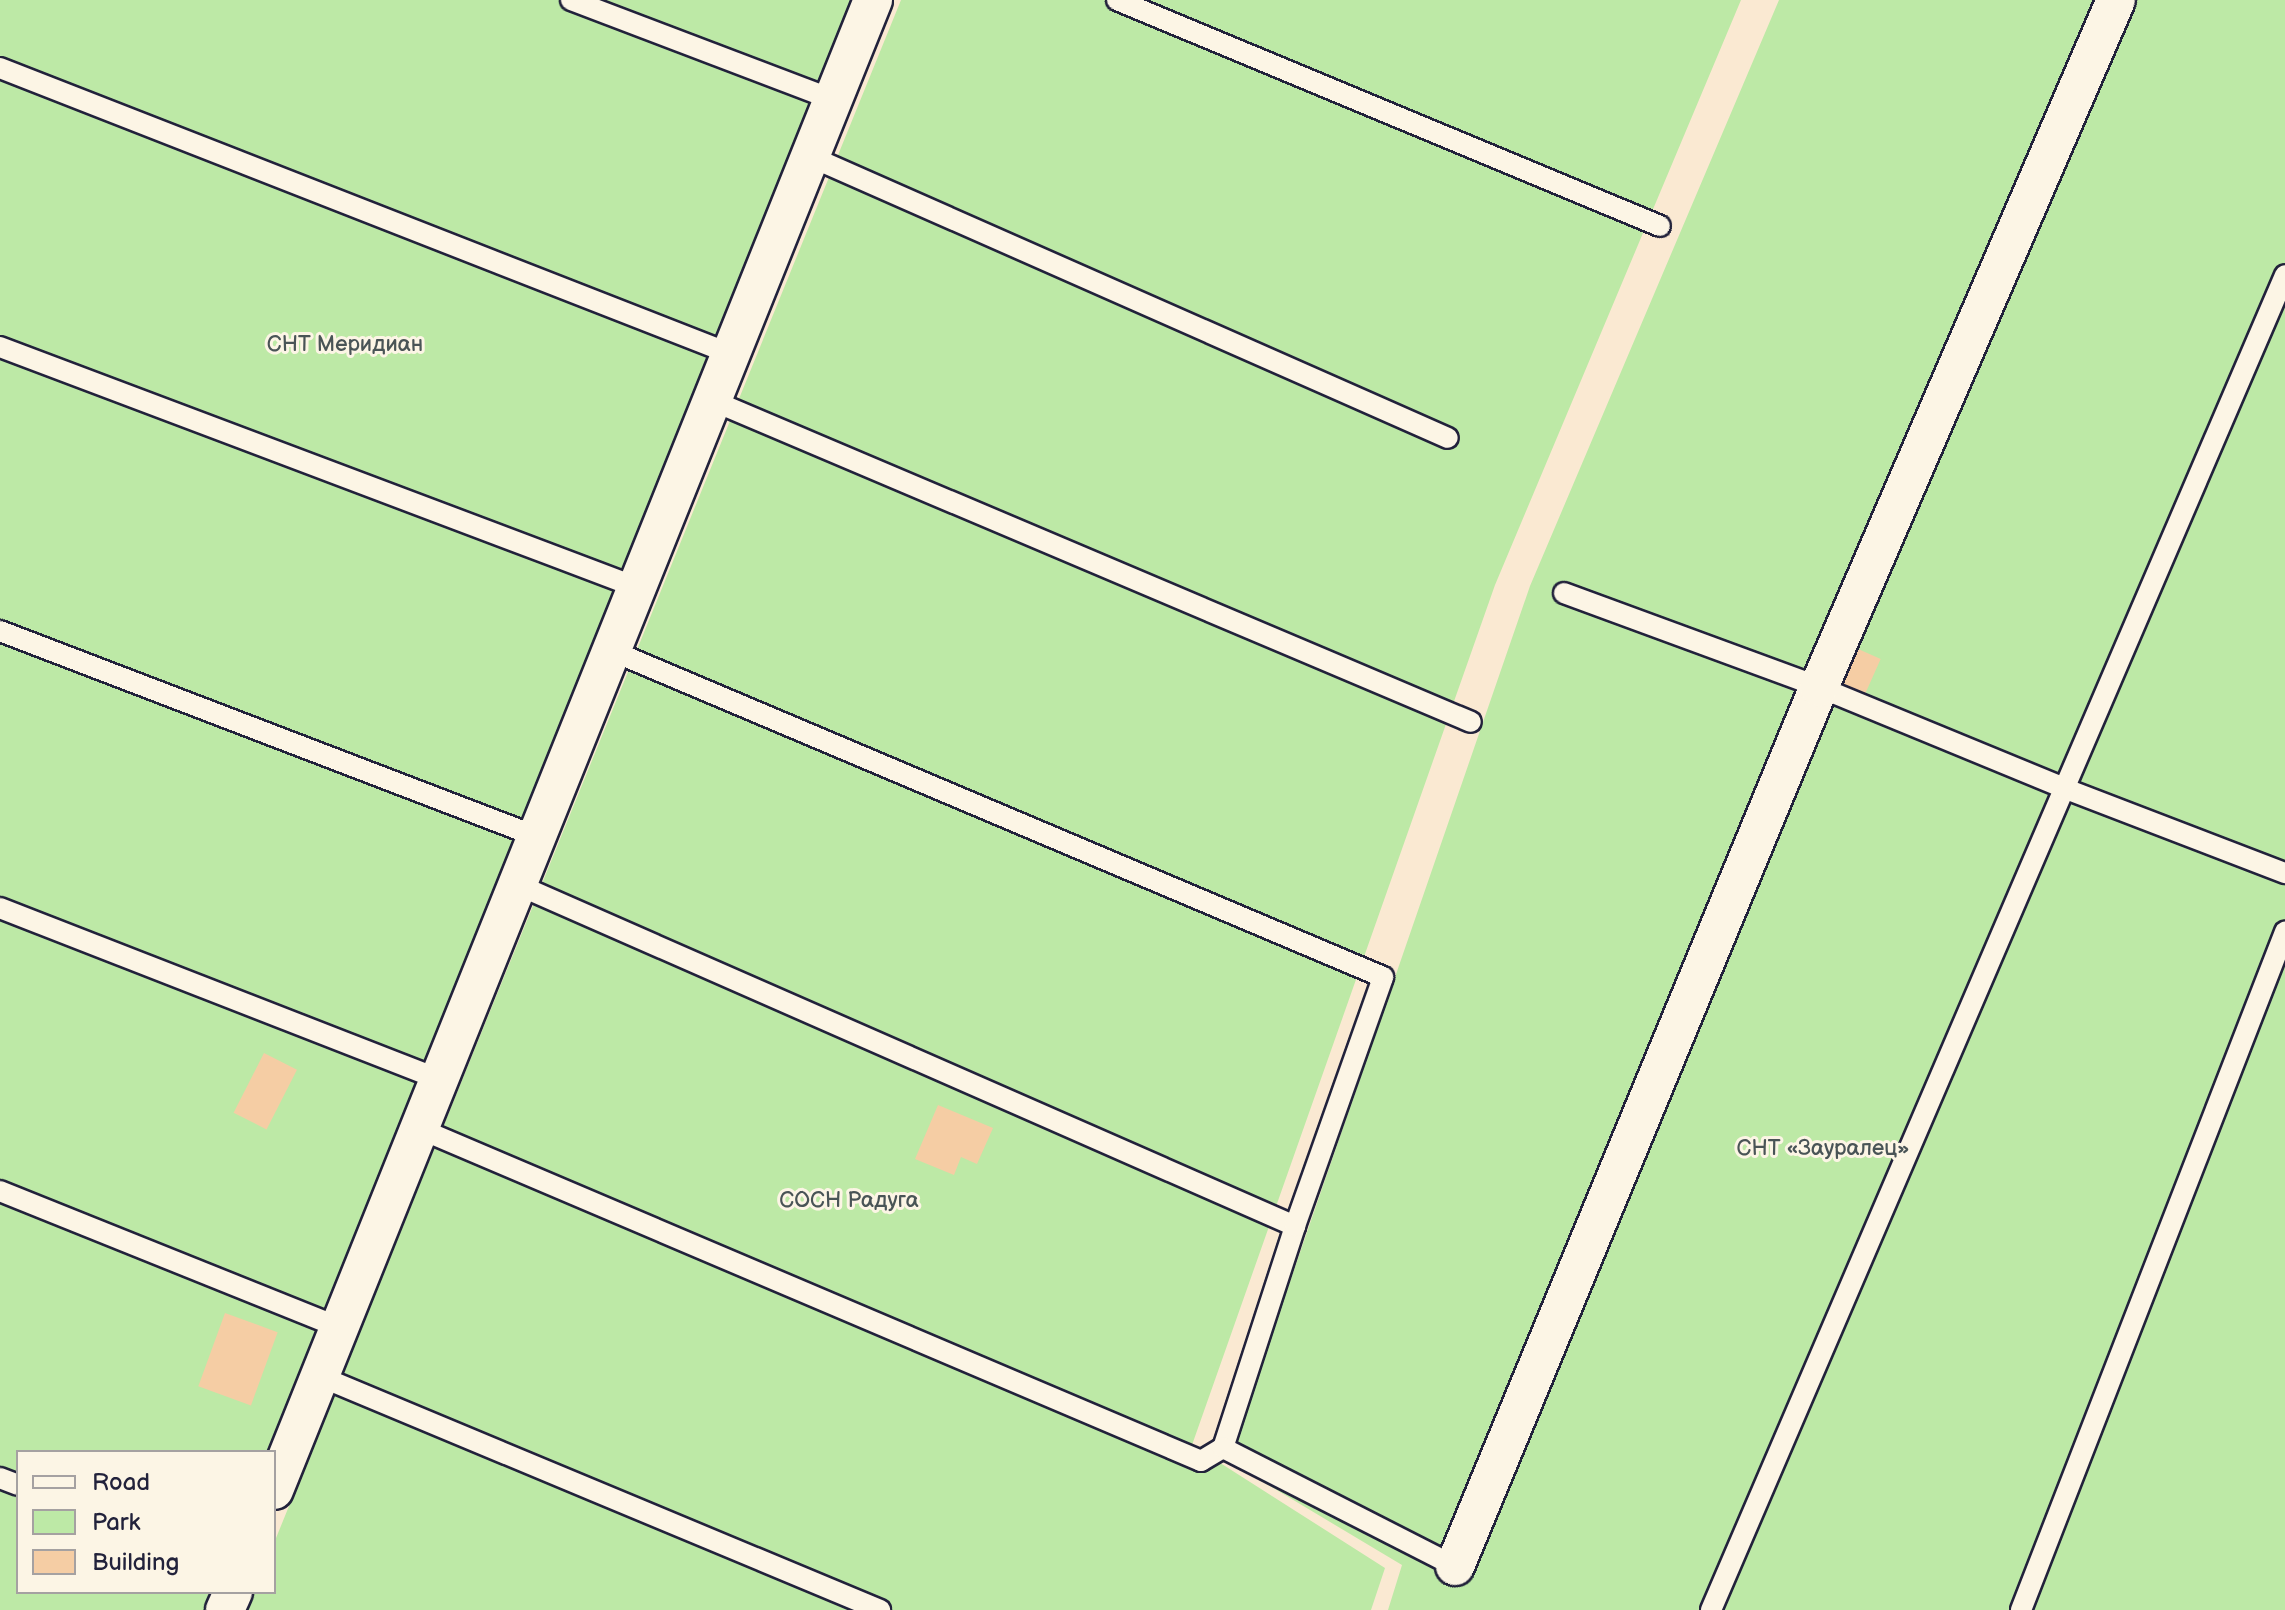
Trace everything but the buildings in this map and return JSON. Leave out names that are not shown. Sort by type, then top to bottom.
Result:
[{"type":"street","points":[[276,1485],[873,0]]},
{"type":"street","points":[[1455,1566],[1819,687],[2116,0]]},
{"type":"lane","points":[[571,0],[834,100]]},
{"type":"lane","points":[[1117,0],[1660,226]]},
{"type":"lane","points":[[0,68],[731,354]]},
{"type":"lane","points":[[809,156],[1448,438]]},
{"type":"lane","points":[[1711,1610],[2285,275]]},
{"type":"lane","points":[[0,347],[636,587]]},
{"type":"lane","points":[[711,400],[1471,722]]},
{"type":"lane","points":[[1564,593],[1819,687],[2066,789],[2285,873]]},
{"type":"lane","points":[[0,631],[538,837]]},
{"type":"lane","points":[[418,1128],[1201,1461],[1223,1448],[1295,1226],[1383,977],[610,650]]},
{"type":"lane","points":[[516,884],[1295,1226]]},
{"type":"lane","points":[[0,908],[438,1079]]},
{"type":"lane","points":[[2021,1610],[2285,932]]},
{"type":"lane","points":[[0,1191],[339,1327]]},
{"type":"lane","points":[[319,1376],[880,1610]]},
{"type":"lane","points":[[1223,1448],[1455,1566]]},
{"type":"green space","name":"СНТ Меридиан","points":[[0,0],[855,0],[273,1450],[16,1450],[16,1594],[214,1594],[208,1610],[0,1610]]},
{"type":"green space","name":"СОСН Радуга","points":[[901,0],[1741,0],[1495,585],[1192,1445],[1385,1568],[1371,1610],[247,1610],[253,1594],[276,1594],[276,1538]]},
{"type":"green space","name":"СНТ «Зауралец»","points":[[1779,0],[2285,0],[2285,1610],[1388,1610],[1402,1565],[1228,1461],[1530,586]]}]
